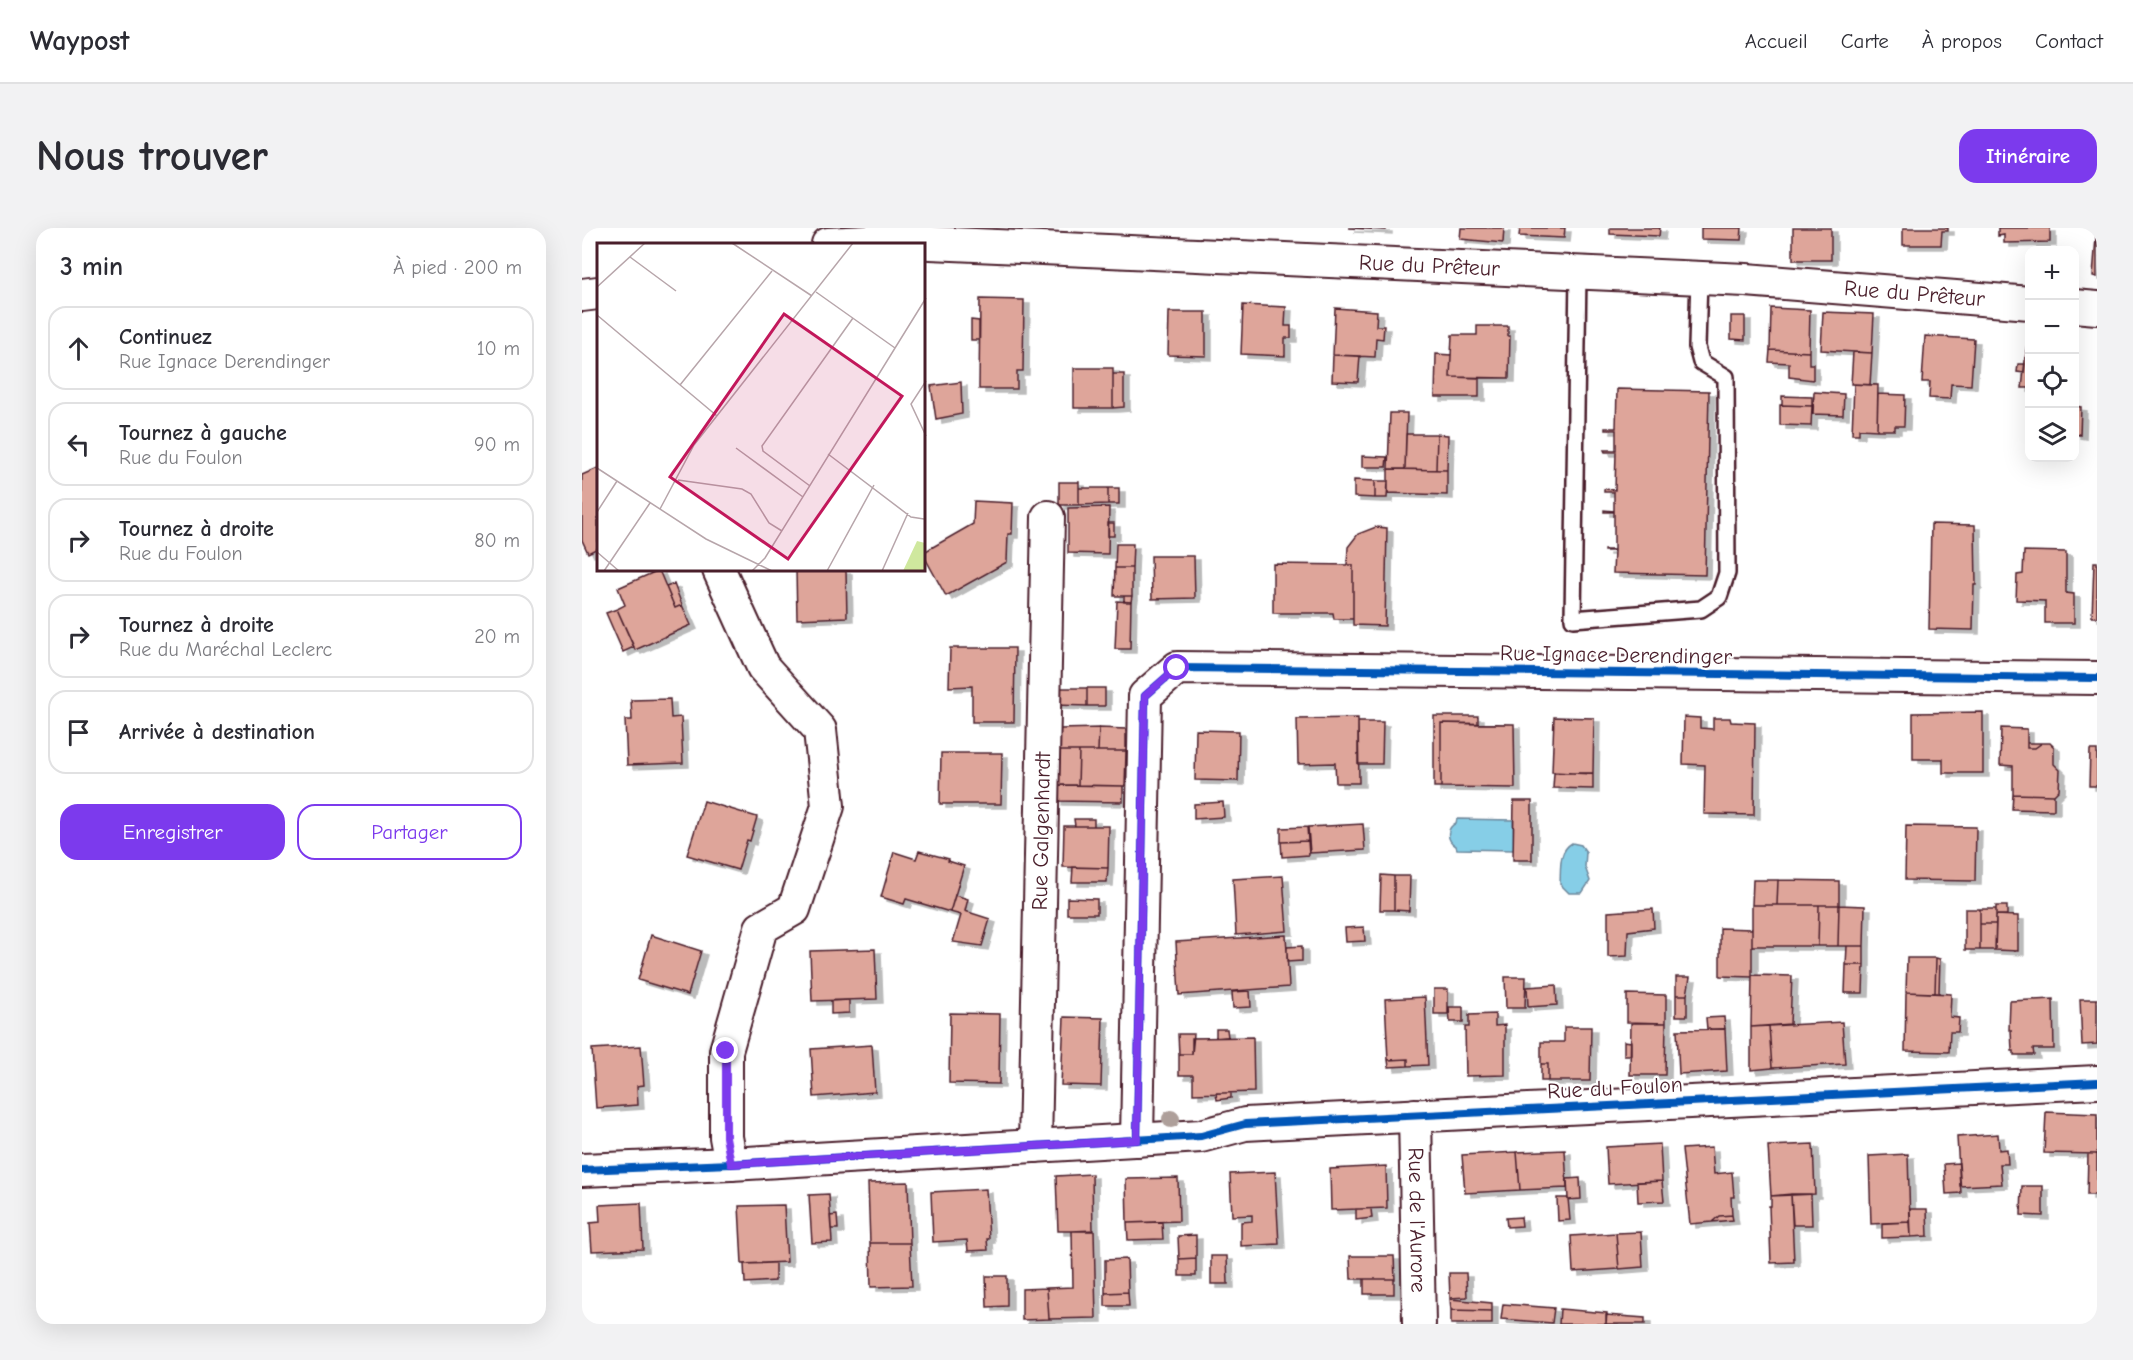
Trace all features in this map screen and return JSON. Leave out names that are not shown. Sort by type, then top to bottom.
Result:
[{"type":"street","name":"Rue du Prêteur","points":[[847,243],[1167,241],[2025,303]]},
{"type":"street","points":[[2079,306],[2097,308]]},
{"type":"street","name":"Rue Galgenhardt","points":[[1035,1146],[1048,517]]},
{"type":"street","points":[[720,572],[763,667],[820,730],[828,806],[794,909],[761,928],[726,1051],[726,1137],[731,1164]]},
{"type":"street","name":"Rue Ignace Derendinger","points":[[1137,1140],[1145,696],[1177,668],[2097,678]]},
{"type":"street","name":"Rue du Foulon","points":[[582,1170],[731,1164],[1201,1136],[1245,1124],[2097,1082]]},
{"type":"street","name":"Rue de l'Aurore","points":[[1415,1115],[1419,1324]]},
{"type":"lane","points":[[1578,272],[1573,619],[1701,609],[1719,597],[1727,573],[1726,378],[1701,362],[1697,347],[1699,278]]},
{"type":"water","points":[[1457,819],[1513,820],[1514,850],[1457,849],[1450,841],[1448,834]]},
{"type":"water","points":[[1572,843],[1581,845],[1586,852],[1585,867],[1590,881],[1582,893],[1569,893],[1560,884],[1562,856]]},
{"type":"building","points":[[1348,228],[1386,228],[1386,230]]},
{"type":"building","points":[[1461,228],[1504,228],[1503,243],[1460,239]]},
{"type":"building","points":[[1520,228],[1565,228],[1564,238],[1519,236]]},
{"type":"building","points":[[1610,228],[1660,228],[1659,236],[1610,234]]},
{"type":"building","points":[[1701,228],[1742,228],[1741,240],[1701,239]]},
{"type":"building","points":[[1793,228],[1831,228],[1831,260],[1793,260]]},
{"type":"building","points":[[1903,228],[1948,228],[1948,231],[1942,231],[1941,245],[1903,245]]},
{"type":"building","points":[[1998,228],[2050,228],[2050,242],[2004,243],[2004,235],[1998,236]]},
{"type":"building","points":[[2097,237],[2097,277],[2093,276]]},
{"type":"building","points":[[980,299],[1024,300],[1023,371],[1017,371],[1017,389],[979,389]]},
{"type":"building","points":[[1243,305],[1286,307],[1285,326],[1291,326],[1291,338],[1285,338],[1285,356],[1241,354]]},
{"type":"building","points":[[1335,308],[1377,311],[1376,326],[1384,326],[1383,339],[1376,338],[1375,357],[1333,355]]},
{"type":"building","points":[[1771,308],[1810,310],[1809,352],[1770,350]]},
{"type":"building","points":[[1169,312],[1206,312],[1206,356],[1168,355]]},
{"type":"building","points":[[1823,312],[1874,314],[1872,353],[1821,350]]},
{"type":"building","points":[[1731,316],[1745,316],[1745,340],[1731,339]]},
{"type":"building","points":[[971,320],[979,321],[979,340],[971,340]]},
{"type":"building","points":[[1477,326],[1508,326],[1508,336],[1510,336],[1509,378],[1450,377],[1452,335],[1477,335]]},
{"type":"building","points":[[1925,336],[1974,339],[1971,385],[1951,384],[1950,399],[1929,398],[1930,382],[1922,382]]},
{"type":"building","points":[[1770,350],[1809,352],[1809,364],[1813,364],[1813,380],[1789,377],[1789,363],[1769,362]]},
{"type":"building","points":[[1853,352],[1872,353],[1870,385],[1851,384]]},
{"type":"building","points":[[1436,354],[1451,355],[1450,377],[1479,378],[1479,397],[1435,397]]},
{"type":"building","points":[[1333,355],[1360,356],[1358,382],[1332,381]]},
{"type":"building","points":[[2025,361],[2025,388],[2022,388]]},
{"type":"building","points":[[2018,364],[2025,364],[2024,373],[2017,372]]},
{"type":"building","points":[[1074,368],[1113,368],[1113,408],[1074,408]]},
{"type":"building","points":[[1113,374],[1124,374],[1124,407],[1113,408]]},
{"type":"building","points":[[961,382],[962,414],[936,419],[931,386]]},
{"type":"building","points":[[1854,384],[1878,385],[1877,430],[1859,429],[1859,434],[1852,434]]},
{"type":"building","points":[[1617,389],[1709,391],[1705,575],[1613,573],[1614,551],[1604,550],[1614,550],[1614,512],[1604,512],[1604,510],[1614,511],[1614,492],[1604,492],[1604,489],[1615,490],[1616,452],[1605,452],[1604,450],[1616,450],[1616,430],[1605,430],[1605,428],[1616,428]]},
{"type":"building","points":[[1814,392],[1844,394],[1843,415],[1813,414]]},
{"type":"building","points":[[1878,394],[1905,395],[1904,426],[1895,426],[1895,430],[1877,430]]},
{"type":"building","points":[[1782,396],[1812,397],[1812,406],[1782,405]]},
{"type":"building","points":[[1780,405],[1812,406],[1811,426],[1780,425]]},
{"type":"building","points":[[2079,407],[2081,407],[2079,435]]},
{"type":"building","points":[[1390,413],[1407,413],[1405,469],[1388,469]]},
{"type":"building","points":[[1406,434],[1437,434],[1436,470],[1405,469]]},
{"type":"building","points":[[1437,434],[1448,435],[1447,470],[1436,470]]},
{"type":"building","points":[[1362,456],[1387,457],[1386,467],[1362,467]]},
{"type":"building","points":[[597,468],[597,548],[588,553],[582,540],[582,475]]},
{"type":"building","points":[[1388,469],[1447,470],[1447,495],[1388,493]]},
{"type":"building","points":[[1354,480],[1375,481],[1375,498],[1354,497]]},
{"type":"building","points":[[1375,481],[1388,481],[1387,498],[1375,498]]},
{"type":"building","points":[[1059,482],[1079,482],[1079,505],[1059,505]]},
{"type":"building","points":[[1079,488],[1108,488],[1108,504],[1079,505]]},
{"type":"building","points":[[1108,488],[1119,488],[1119,504],[1108,504]]},
{"type":"building","points":[[974,501],[1013,503],[1012,534],[1008,534],[1007,562],[946,596],[926,560],[926,551],[973,524]]},
{"type":"building","points":[[1109,507],[1108,554],[1068,553],[1068,508]]},
{"type":"building","points":[[1108,523],[1114,523],[1114,536],[1108,536]]},
{"type":"building","points":[[1931,524],[1975,525],[1976,585],[1974,585],[1973,630],[1929,629]]},
{"type":"building","points":[[1376,527],[1387,528],[1385,626],[1353,625],[1353,565],[1347,565],[1348,547],[1358,534]]},
{"type":"building","points":[[1116,544],[1133,544],[1132,568],[1115,568]]},
{"type":"building","points":[[2024,551],[2066,552],[2066,593],[2074,594],[2074,623],[2045,623],[2045,601],[2016,600],[2017,575],[2023,574]]},
{"type":"building","points":[[1151,556],[1194,556],[1195,598],[1152,599]]},
{"type":"building","points":[[2094,562],[2097,562],[2097,617],[2092,617]]},
{"type":"building","points":[[1273,564],[1353,565],[1353,619],[1334,619],[1333,613],[1273,613]]},
{"type":"building","points":[[1115,568],[1132,568],[1132,596],[1114,596]]},
{"type":"building","points":[[654,572],[660,572],[675,608],[682,605],[691,625],[635,650],[617,609],[625,605],[618,588]]},
{"type":"building","points":[[796,572],[846,572],[847,617],[797,619]]},
{"type":"building","points":[[674,584],[682,605],[675,608],[666,587]]},
{"type":"building","points":[[1124,596],[1132,596],[1131,602],[1124,602]]},
{"type":"building","points":[[1117,601],[1131,602],[1130,649],[1115,649]]},
{"type":"building","points":[[617,609],[634,647],[623,652],[606,613]]},
{"type":"building","points":[[950,648],[1015,648],[1014,722],[972,722],[972,686],[949,687]]},
{"type":"building","points":[[1055,688],[1087,688],[1087,706],[1055,705]]},
{"type":"building","points":[[1087,688],[1105,688],[1105,706],[1087,706]]},
{"type":"building","points":[[670,699],[671,718],[681,717],[683,763],[627,765],[625,720],[632,720],[631,700]]},
{"type":"building","points":[[1983,712],[1983,773],[1943,773],[1943,759],[1913,759],[1913,713]]},
{"type":"building","points":[[1434,716],[1478,716],[1478,724],[1441,723],[1441,787],[1434,787]]},
{"type":"building","points":[[1554,717],[1594,718],[1593,774],[1552,772]]},
{"type":"building","points":[[1684,717],[1700,718],[1700,728],[1713,729],[1713,718],[1730,718],[1731,722],[1755,723],[1754,815],[1704,814],[1705,765],[1683,764]]},
{"type":"building","points":[[1358,718],[1359,783],[1336,783],[1335,763],[1298,764],[1297,719]]},
{"type":"building","points":[[1358,722],[1383,722],[1382,764],[1358,764]]},
{"type":"building","points":[[1441,723],[1514,724],[1515,788],[1441,787]]},
{"type":"building","points":[[1099,728],[1126,729],[1126,751],[1098,751]]},
{"type":"building","points":[[1099,728],[1098,751],[1055,751],[1055,732],[1060,729]]},
{"type":"building","points":[[2001,728],[2027,729],[2027,748],[2035,748],[2042,743],[2050,743],[2054,747],[2054,764],[2060,770],[2059,790],[2054,795],[2013,794],[2013,766],[2000,765]]},
{"type":"building","points":[[1196,730],[1239,731],[1238,781],[1195,780]]},
{"type":"building","points":[[2027,743],[2042,743],[2035,748],[2027,748]]},
{"type":"building","points":[[2090,750],[2097,750],[2097,786],[2089,786]]},
{"type":"building","points":[[1055,751],[1079,751],[1078,785],[1057,785]]},
{"type":"building","points":[[1079,751],[1126,751],[1125,786],[1078,785]]},
{"type":"building","points":[[941,753],[1002,753],[1001,804],[940,804]]},
{"type":"building","points":[[1554,773],[1593,773],[1593,789],[1553,788]]},
{"type":"building","points":[[1057,785],[1123,786],[1123,802],[1056,801]]},
{"type":"building","points":[[2013,794],[2054,795],[2054,810],[2012,809]]},
{"type":"building","points":[[704,801],[757,817],[738,870],[687,855]]},
{"type":"building","points":[[1514,801],[1532,801],[1532,860],[1513,860]]},
{"type":"building","points":[[1223,802],[1224,817],[1194,819],[1194,804]]},
{"type":"building","points":[[1074,819],[1094,819],[1094,826],[1075,826]]},
{"type":"building","points":[[1363,824],[1365,850],[1310,853],[1308,827]]},
{"type":"building","points":[[1064,826],[1109,826],[1108,868],[1063,867]]},
{"type":"building","points":[[1906,826],[1976,827],[1975,881],[1905,880]]},
{"type":"building","points":[[1307,827],[1308,841],[1281,842],[1281,828]]},
{"type":"building","points":[[1308,841],[1309,855],[1282,857],[1281,842]]},
{"type":"building","points":[[919,851],[949,859],[948,861],[964,866],[950,912],[906,899],[904,904],[881,897],[894,852],[916,859]]},
{"type":"building","points":[[1073,867],[1108,868],[1107,882],[1072,882]]},
{"type":"building","points":[[1381,875],[1394,876],[1394,910],[1380,910]]},
{"type":"building","points":[[1283,876],[1287,931],[1236,935],[1233,879]]},
{"type":"building","points":[[1394,876],[1410,876],[1409,911],[1394,910]]},
{"type":"building","points":[[1753,880],[1778,880],[1777,905],[1752,905]]},
{"type":"building","points":[[1778,880],[1839,881],[1839,905],[1777,905]]},
{"type":"building","points":[[955,895],[968,899],[965,911],[990,919],[982,946],[953,942],[961,915],[950,912]]},
{"type":"building","points":[[1067,898],[1097,899],[1097,914],[1067,914]]},
{"type":"building","points":[[1752,905],[1819,905],[1818,946],[1752,946]]},
{"type":"building","points":[[1819,905],[1839,905],[1838,946],[1818,946]]},
{"type":"building","points":[[1839,905],[1865,906],[1864,946],[1838,946]]},
{"type":"building","points":[[1996,906],[2007,906],[2007,915],[1996,915]]},
{"type":"building","points":[[1653,909],[1654,928],[1628,931],[1627,956],[1608,957],[1608,912]]},
{"type":"building","points":[[1965,909],[1980,909],[1980,950],[1965,950]]},
{"type":"building","points":[[1980,909],[1996,909],[1996,924],[1980,924]]},
{"type":"building","points":[[1996,915],[2018,916],[2018,951],[1995,950]]},
{"type":"building","points":[[1980,924],[1996,924],[1995,950],[1980,950]]},
{"type":"building","points":[[1364,927],[1365,941],[1346,942],[1345,928]]},
{"type":"building","points":[[1720,928],[1752,929],[1752,977],[1720,976]]},
{"type":"building","points":[[651,935],[701,951],[688,995],[638,980]]},
{"type":"building","points":[[1286,935],[1289,987],[1179,995],[1176,942]]},
{"type":"building","points":[[1302,946],[1302,961],[1287,962],[1287,947]]},
{"type":"building","points":[[1847,946],[1864,946],[1864,965],[1846,965]]},
{"type":"building","points":[[875,949],[877,999],[812,1001],[810,951]]},
{"type":"building","points":[[1907,958],[1936,958],[1935,993],[1906,992]]},
{"type":"building","points":[[1936,958],[1940,959],[1939,993],[1935,993]]},
{"type":"building","points":[[1846,965],[1864,965],[1863,993],[1845,993]]},
{"type":"building","points":[[1752,975],[1792,976],[1790,1024],[1751,1027]]},
{"type":"building","points":[[1505,977],[1526,977],[1525,1008],[1506,1008]]},
{"type":"building","points":[[1676,977],[1690,977],[1687,995],[1676,995]]},
{"type":"building","points":[[1556,985],[1557,1005],[1528,1007],[1527,987]]},
{"type":"building","points":[[1434,989],[1448,989],[1448,1014],[1434,1014]]},
{"type":"building","points":[[1250,991],[1251,1007],[1233,1008],[1232,992]]},
{"type":"building","points":[[1906,992],[1951,994],[1950,1017],[1959,1018],[1958,1032],[1950,1032],[1949,1052],[1905,1051]]},
{"type":"building","points":[[1627,994],[1666,995],[1666,1023],[1627,1022]]},
{"type":"building","points":[[1676,995],[1687,995],[1687,1016],[1676,1016]]},
{"type":"building","points":[[1425,997],[1428,1065],[1408,1066],[1408,1059],[1388,1060],[1385,999]]},
{"type":"building","points":[[2053,999],[2054,1049],[2033,1049],[2034,1055],[2014,1055],[2011,1030],[2009,1030],[2010,1001]]},
{"type":"building","points":[[2080,999],[2097,999],[2097,1044],[2082,1045]]},
{"type":"building","points":[[849,1000],[849,1013],[831,1014],[831,1001]]},
{"type":"building","points":[[1449,1007],[1463,1007],[1463,1022],[1450,1022]]},
{"type":"building","points":[[950,1013],[1000,1014],[999,1084],[949,1083]]},
{"type":"building","points":[[1495,1014],[1495,1026],[1505,1025],[1505,1075],[1466,1076],[1465,1027],[1469,1027],[1469,1015]]},
{"type":"building","points":[[1064,1017],[1103,1018],[1101,1086],[1061,1085]]},
{"type":"building","points":[[1724,1017],[1725,1029],[1707,1029],[1706,1018]]},
{"type":"building","points":[[1842,1022],[1845,1064],[1772,1068],[1769,1026]]},
{"type":"building","points":[[1631,1023],[1666,1023],[1665,1075],[1630,1075]]},
{"type":"building","points":[[1769,1026],[1772,1068],[1751,1070],[1751,1027]]},
{"type":"building","points":[[1564,1027],[1591,1027],[1590,1081],[1548,1081],[1548,1064],[1541,1064],[1541,1042],[1564,1042]]},
{"type":"building","points":[[1216,1029],[1227,1029],[1228,1037],[1216,1038]]},
{"type":"building","points":[[1725,1029],[1727,1071],[1679,1074],[1677,1030]]},
{"type":"building","points":[[1178,1034],[1194,1034],[1192,1054],[1179,1054]]},
{"type":"building","points":[[1253,1037],[1254,1092],[1193,1094],[1193,1075],[1179,1075],[1179,1054],[1192,1054],[1192,1038]]},
{"type":"building","points":[[1624,1041],[1631,1042],[1631,1055],[1624,1055]]},
{"type":"building","points":[[872,1045],[875,1092],[814,1097],[811,1049]]},
{"type":"building","points":[[641,1046],[644,1085],[637,1086],[638,1105],[596,1108],[592,1049]]},
{"type":"building","points":[[1408,1059],[1408,1066],[1389,1067],[1388,1060]]},
{"type":"building","points":[[1541,1064],[1548,1064],[1548,1081],[1541,1081]]},
{"type":"building","points":[[1216,1093],[1231,1093],[1231,1098],[1217,1100]]},
{"type":"building","points":[[2046,1112],[2097,1114],[2097,1154],[2044,1153]]},
{"type":"building","points":[[1998,1134],[1999,1150],[2007,1149],[2008,1164],[2000,1164],[2002,1184],[1960,1186],[1957,1137]]},
{"type":"building","points":[[1660,1144],[1662,1181],[1608,1184],[1606,1147]]},
{"type":"building","points":[[1813,1144],[1815,1194],[1771,1196],[1768,1146]]},
{"type":"building","points":[[1712,1147],[1714,1174],[1732,1172],[1734,1197],[1731,1197],[1732,1215],[1719,1216],[1712,1222],[1690,1224],[1682,1149]]},
{"type":"building","points":[[1565,1150],[1567,1188],[1520,1190],[1517,1152]]},
{"type":"building","points":[[1517,1152],[1520,1190],[1465,1193],[1462,1155]]},
{"type":"building","points":[[1908,1154],[1910,1222],[1871,1224],[1869,1156]]},
{"type":"building","points":[[2088,1154],[2097,1154],[2097,1195],[2087,1195]]},
{"type":"building","points":[[1959,1163],[1961,1193],[1946,1194],[1944,1164]]},
{"type":"building","points":[[1386,1166],[1387,1208],[1331,1210],[1330,1169]]},
{"type":"building","points":[[1275,1172],[1279,1244],[1241,1246],[1241,1222],[1252,1221],[1252,1215],[1232,1216],[1230,1174]]},
{"type":"building","points":[[1092,1174],[1093,1231],[1058,1231],[1056,1176]]},
{"type":"building","points":[[1178,1178],[1179,1221],[1127,1223],[1126,1179]]},
{"type":"building","points":[[1580,1178],[1581,1199],[1568,1200],[1567,1179]]},
{"type":"building","points":[[1662,1181],[1664,1201],[1638,1202],[1637,1182]]},
{"type":"building","points":[[908,1182],[910,1243],[870,1243],[868,1183]]},
{"type":"building","points":[[2022,1186],[2043,1186],[2043,1216],[2021,1215]]},
{"type":"building","points":[[986,1189],[988,1250],[968,1251],[967,1240],[933,1242],[931,1192]]},
{"type":"building","points":[[829,1194],[832,1242],[812,1243],[809,1195]]},
{"type":"building","points":[[1791,1194],[1811,1194],[1812,1225],[1793,1225]]},
{"type":"building","points":[[1791,1194],[1794,1262],[1771,1263],[1769,1206],[1771,1206],[1771,1196]]},
{"type":"building","points":[[1557,1198],[1568,1198],[1570,1220],[1558,1221]]},
{"type":"building","points":[[641,1203],[643,1249],[592,1251],[590,1223],[600,1222],[599,1205]]},
{"type":"building","points":[[784,1205],[787,1262],[742,1264],[739,1206]]},
{"type":"building","points":[[1356,1209],[1371,1209],[1372,1218],[1356,1220]]},
{"type":"building","points":[[1910,1209],[1927,1209],[1928,1236],[1911,1237]]},
{"type":"building","points":[[837,1215],[838,1229],[831,1229],[830,1216]]},
{"type":"building","points":[[1732,1215],[1733,1220],[1712,1222],[1719,1216]]},
{"type":"building","points":[[1521,1217],[1522,1226],[1507,1227],[1506,1218]]},
{"type":"building","points":[[1162,1222],[1163,1239],[1128,1240],[1127,1223]]},
{"type":"building","points":[[1910,1222],[1911,1237],[1882,1238],[1882,1223]]},
{"type":"building","points":[[1094,1230],[1096,1318],[1049,1319],[1047,1288],[1073,1287],[1072,1231]]},
{"type":"building","points":[[1641,1232],[1643,1267],[1619,1269],[1616,1233]]},
{"type":"building","points":[[1616,1233],[1619,1269],[1573,1272],[1571,1236]]},
{"type":"building","points":[[1196,1235],[1196,1258],[1179,1259],[1178,1236]]},
{"type":"building","points":[[870,1243],[910,1243],[912,1286],[871,1287]]},
{"type":"building","points":[[1211,1256],[1227,1256],[1228,1284],[1211,1284]]},
{"type":"building","points":[[1350,1256],[1394,1256],[1395,1279],[1351,1279]]},
{"type":"building","points":[[1196,1258],[1196,1276],[1179,1276],[1179,1259]]},
{"type":"building","points":[[1127,1259],[1128,1292],[1105,1293],[1105,1260]]},
{"type":"building","points":[[775,1263],[775,1281],[745,1283],[744,1264]]},
{"type":"building","points":[[1449,1273],[1466,1273],[1467,1297],[1450,1298]]},
{"type":"building","points":[[986,1276],[1007,1276],[1007,1306],[987,1307]]},
{"type":"building","points":[[1364,1279],[1394,1279],[1394,1294],[1364,1294]]},
{"type":"building","points":[[1047,1288],[1049,1319],[1022,1320],[1022,1289]]},
{"type":"building","points":[[1128,1292],[1129,1306],[1105,1306],[1105,1293]]},
{"type":"building","points":[[1450,1299],[1492,1303],[1492,1311],[1451,1310]]},
{"type":"building","points":[[1503,1304],[1554,1308],[1552,1323],[1501,1319]]},
{"type":"building","points":[[1560,1309],[1607,1313],[1606,1324],[1559,1324]]},
{"type":"building","points":[[1451,1310],[1492,1311],[1492,1324],[1451,1324]]},
{"type":"building","points":[[1606,1315],[1645,1318],[1645,1324],[1606,1324]]},
{"type":"cycle path","points":[[1137,1140],[1145,696],[1177,668],[2097,678]]},
{"type":"cycle path","points":[[582,1170],[731,1164],[1201,1136],[1245,1124],[2097,1082]]},
{"type":"route","points":[[726,1051],[726,1137],[731,1164],[1137,1140],[1145,696],[1177,668]]}]
